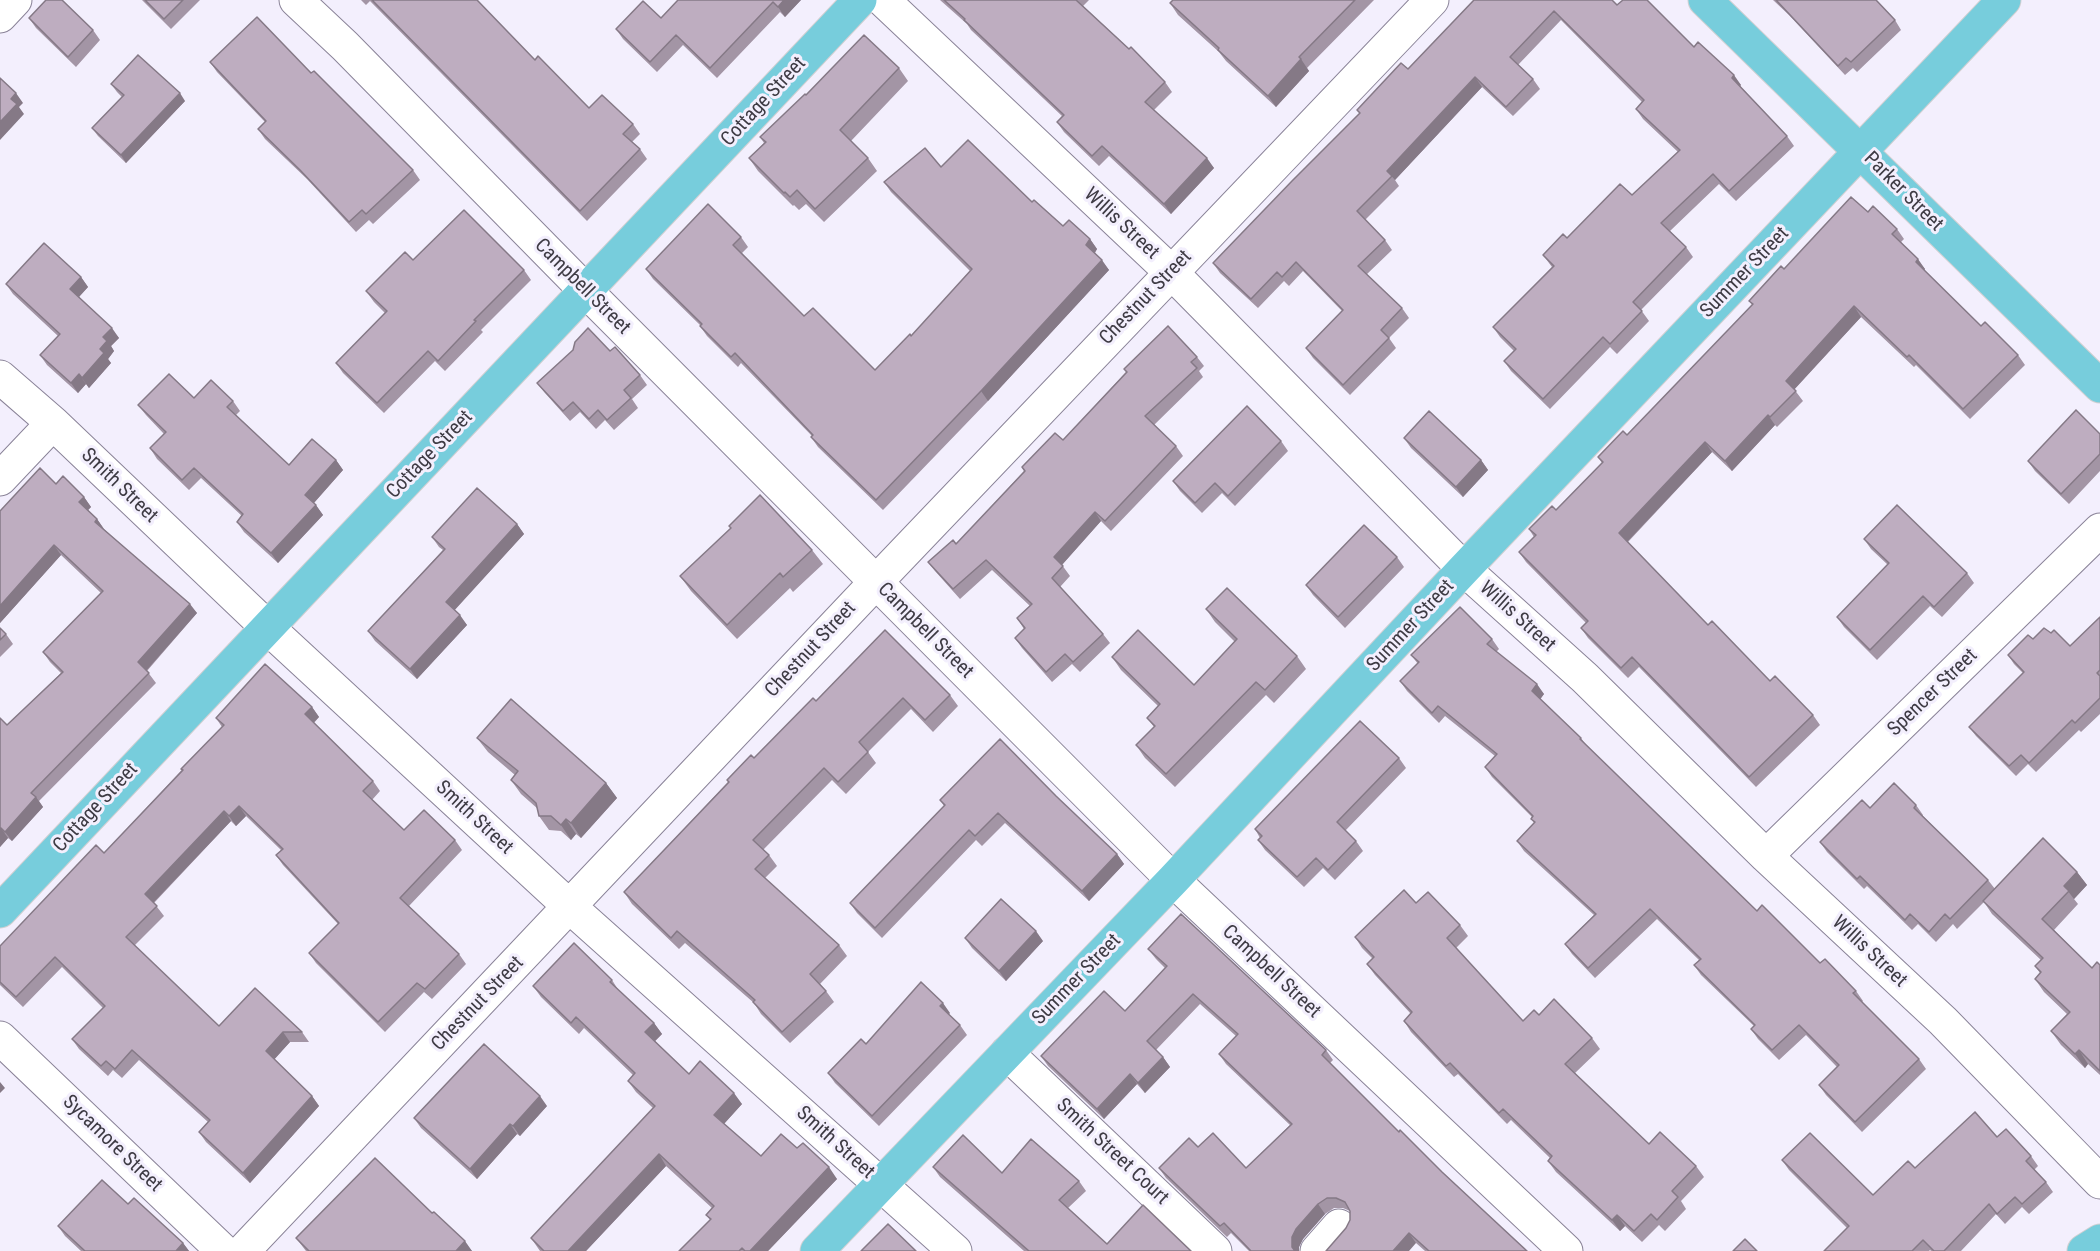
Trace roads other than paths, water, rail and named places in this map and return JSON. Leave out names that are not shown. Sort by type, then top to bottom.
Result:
[{"type":"main road","name":"Cottage Street","points":[[0,910],[860,0]]},
{"type":"main road","name":"Parker Street","points":[[1705,0],[2100,386]]},
{"type":"main road","name":"Summer Street","points":[[817,1251],[1173,880],[2004,0]]},
{"type":"main road","points":[[2084,1251],[2100,1241]]},
{"type":"street","points":[[0,16],[15,0]]},
{"type":"street","name":"Campbell Street","points":[[296,0],[353,54],[1173,880],[1566,1251]]},
{"type":"street","name":"Willis Street","points":[[883,0],[1171,272],[1464,570],[1585,678],[1766,856],[1943,1021],[2100,1182]]},
{"type":"street","name":"Chestnut Street","points":[[243,1251],[876,582],[1432,0]]},
{"type":"street","name":"Smith Street","points":[[0,377],[53,423],[267,627],[570,907],[955,1251]]},
{"type":"street","points":[[0,479],[53,423]]},
{"type":"street","name":"Spencer Street","points":[[1766,856],[2100,530]]},
{"type":"street","name":"Sycamore Street","points":[[0,1038],[223,1251]]},
{"type":"street","name":"Smith Street Court","points":[[1007,1053],[1215,1251]]},
{"type":"street","points":[[1317,1251],[1340,1226]]}]
